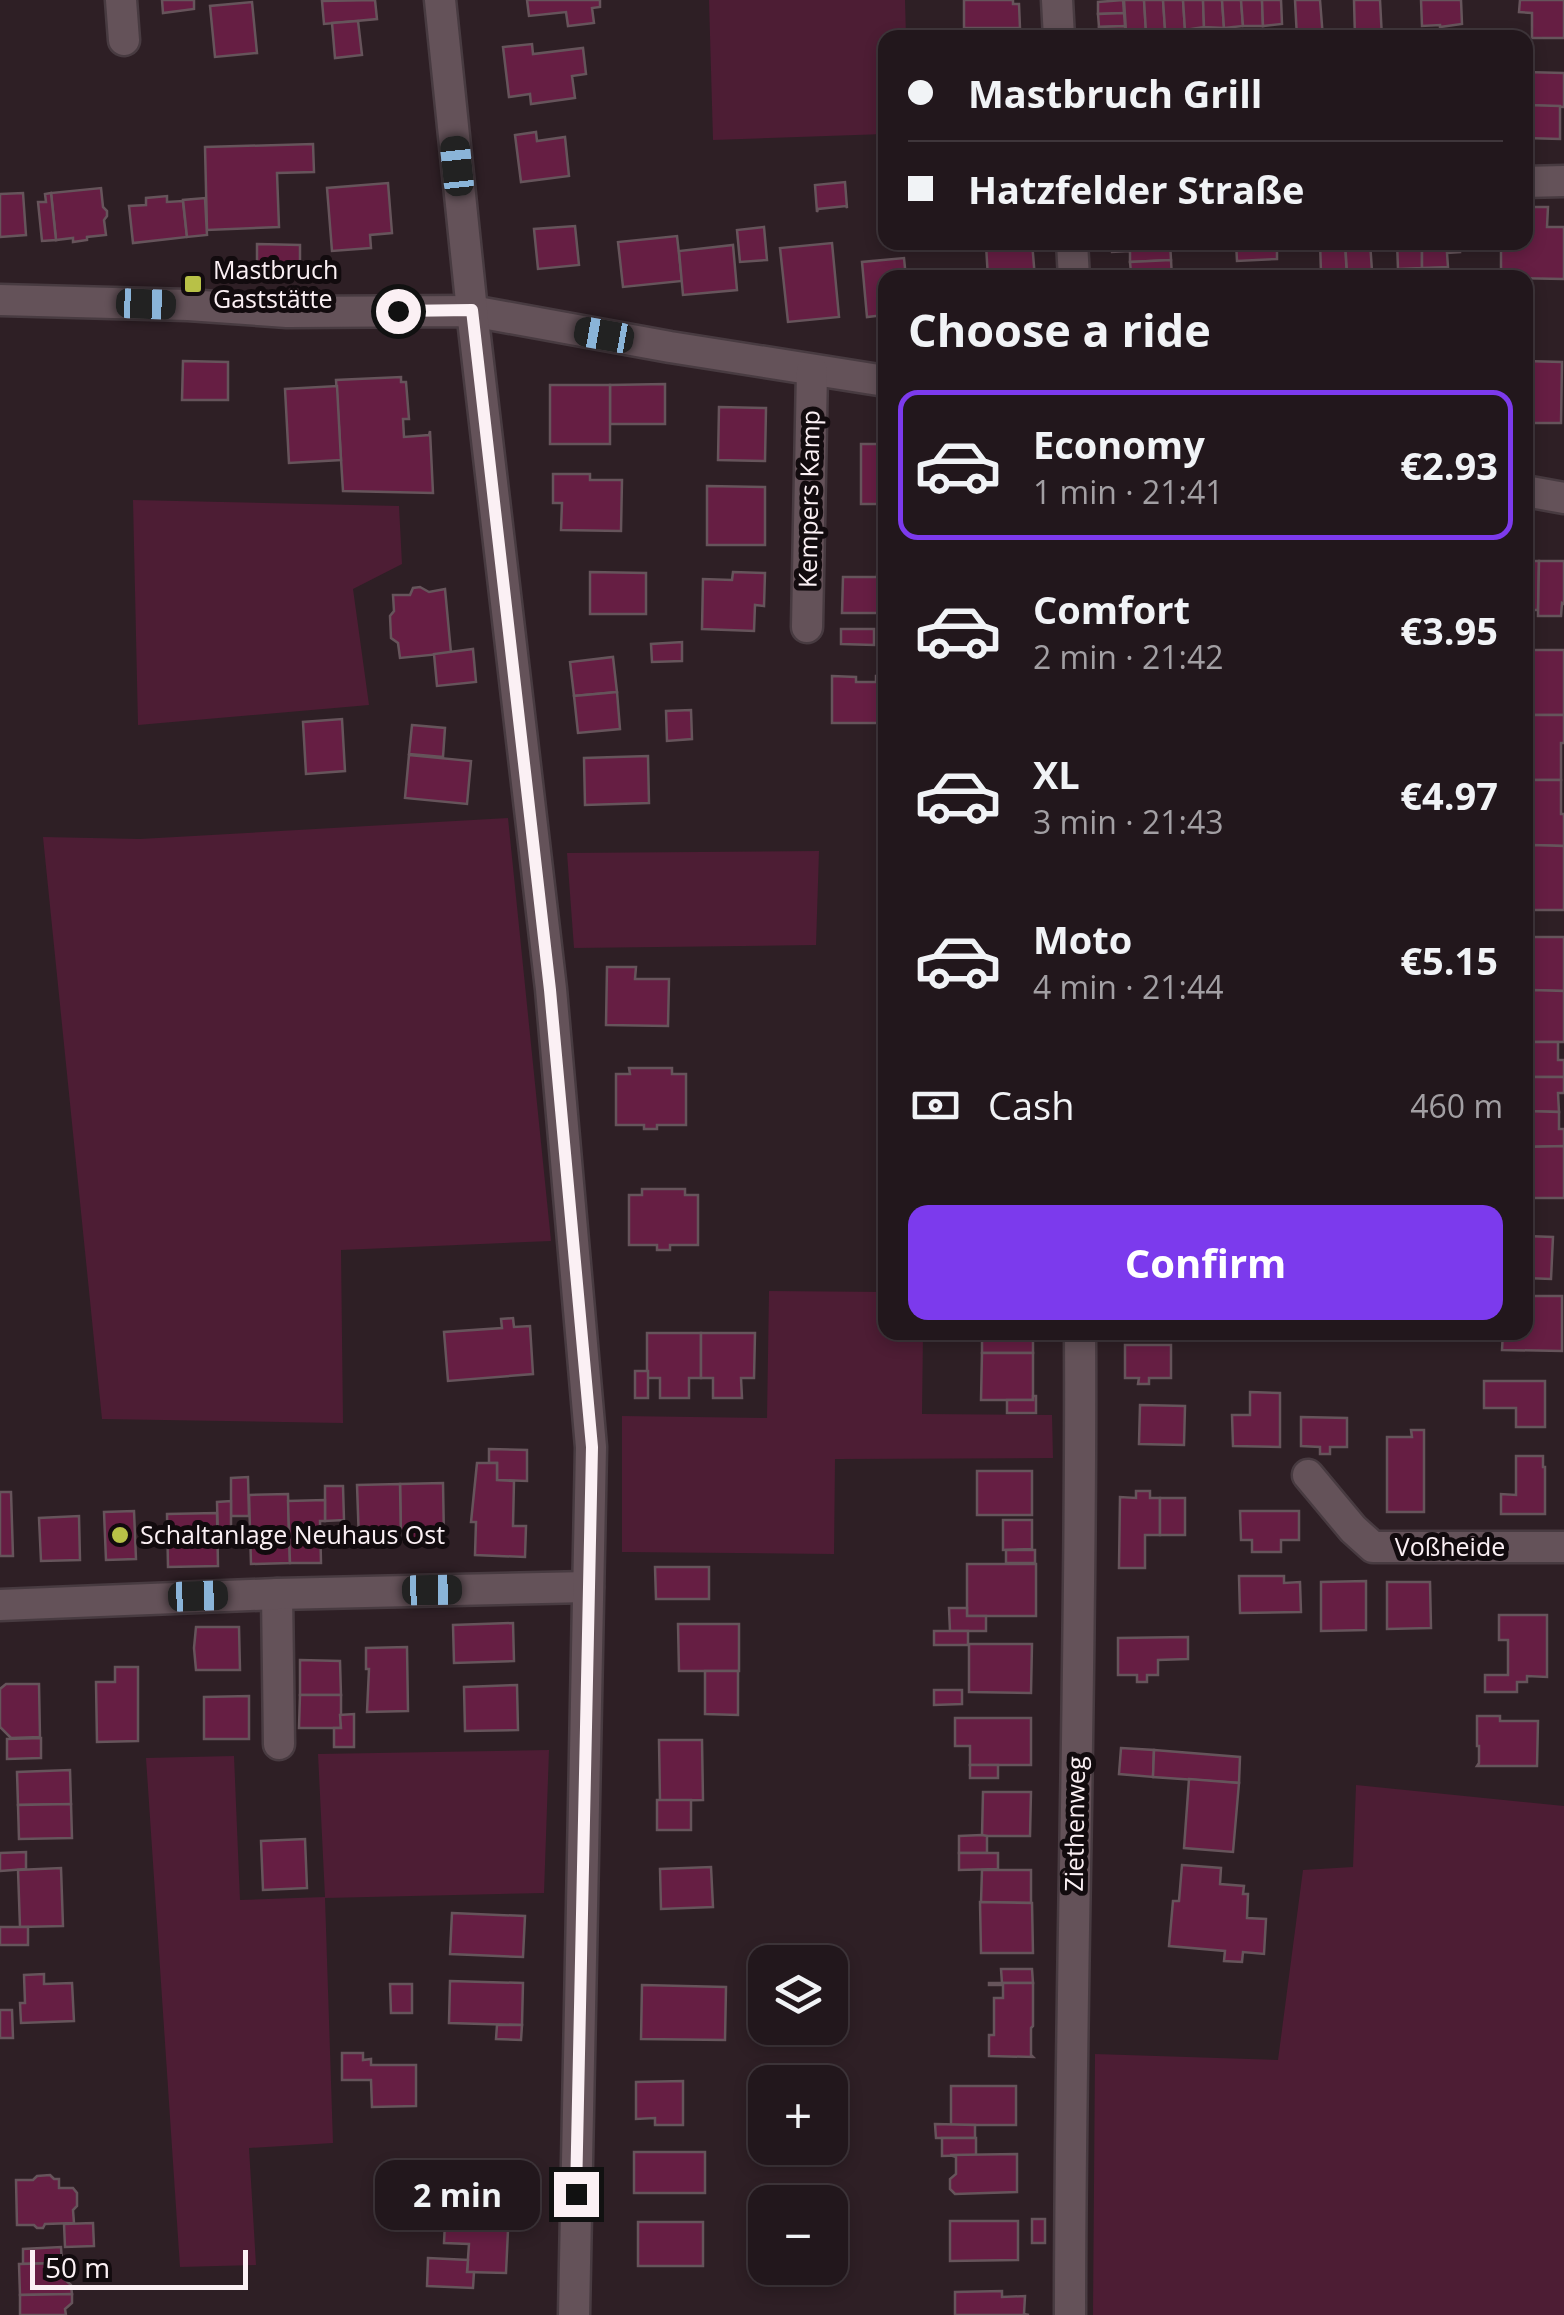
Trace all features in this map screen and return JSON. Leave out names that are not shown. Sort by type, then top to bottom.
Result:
[{"type":"street","points":[[121,0],[124,40]]},
{"type":"street","points":[[440,0],[562,1107],[592,1447],[574,2315]]},
{"type":"street","points":[[1057,0],[1059,30]]},
{"type":"street","points":[[1533,182],[1564,181]]},
{"type":"street","points":[[0,300],[287,312],[472,310],[878,380]]},
{"type":"street","name":"Kempers Kamp","points":[[807,627],[812,371]]},
{"type":"street","points":[[1533,492],[1564,498]]},
{"type":"street","name":"Ziethenweg","points":[[1070,2315],[1080,1340]]},
{"type":"street","name":"Voßheide","points":[[1308,1476],[1352,1529],[1373,1547],[1564,1548]]},
{"type":"street","points":[[0,1605],[588,1587]]},
{"type":"street","points":[[277,1594],[279,1744]]},
{"type":"shaded area","points":[[709,0],[905,0],[906,30],[878,30],[878,134],[713,140]]},
{"type":"shaded area","points":[[133,500],[399,506],[402,564],[353,589],[369,705],[138,725]]},
{"type":"shaded area","points":[[508,818],[551,1241],[341,1250],[343,1423],[102,1419],[43,837],[140,839]]},
{"type":"shaded area","points":[[819,851],[816,945],[574,948],[567,853]]},
{"type":"shaded area","points":[[769,1291],[878,1292],[878,1340],[923,1340],[922,1414],[1052,1415],[1053,1458],[835,1459],[834,1554],[622,1552],[622,1416],[767,1418]]},
{"type":"shaded area","points":[[549,1750],[544,1893],[325,1898],[333,2143],[249,2148],[256,2265],[180,2267],[146,1758],[234,1756],[240,1900],[325,1897],[318,1754]]},
{"type":"shaded area","points":[[1356,1785],[1564,1806],[1564,2315],[1093,2315],[1095,2054],[1278,2060],[1303,1870],[1353,1867]]},
{"type":"building","points":[[162,0],[194,0],[194,9],[163,13]]},
{"type":"building","points":[[375,0],[377,19],[324,24],[322,1]]},
{"type":"building","points":[[527,0],[600,0],[600,7],[592,8],[594,23],[568,26],[566,12],[529,16]]},
{"type":"building","points":[[964,0],[1013,0],[1013,4],[1019,4],[1020,28],[964,28]]},
{"type":"building","points":[[1123,0],[1124,13],[1098,14],[1098,2]]},
{"type":"building","points":[[1124,0],[1144,0],[1146,30],[1126,30]]},
{"type":"building","points":[[1144,0],[1163,0],[1165,29],[1146,30]]},
{"type":"building","points":[[1163,0],[1183,0],[1185,30],[1165,29]]},
{"type":"building","points":[[1183,0],[1203,0],[1204,27],[1185,30]]},
{"type":"building","points":[[1203,0],[1222,0],[1224,28],[1204,27]]},
{"type":"building","points":[[1222,0],[1241,0],[1243,26],[1224,28]]},
{"type":"building","points":[[1241,0],[1262,0],[1263,26],[1243,26]]},
{"type":"building","points":[[1262,0],[1281,0],[1282,24],[1263,26]]},
{"type":"building","points":[[1295,0],[1320,0],[1322,30],[1297,30]]},
{"type":"building","points":[[1354,0],[1380,0],[1382,30],[1355,30]]},
{"type":"building","points":[[1421,0],[1461,0],[1462,24],[1422,26]]},
{"type":"building","points":[[1520,0],[1564,0],[1564,38],[1533,38],[1532,13],[1519,12]]},
{"type":"building","points":[[252,2],[257,53],[215,57],[210,6]]},
{"type":"building","points":[[1124,13],[1125,26],[1099,27],[1098,14]]},
{"type":"building","points":[[358,21],[362,55],[335,58],[332,23]]},
{"type":"building","points":[[1125,26],[1125,30],[1099,30]]},
{"type":"building","points":[[532,44],[533,54],[583,48],[586,74],[572,76],[575,98],[531,104],[530,94],[509,97],[503,47]]},
{"type":"building","points":[[1533,72],[1564,73],[1564,107],[1533,105]]},
{"type":"building","points":[[1533,105],[1560,106],[1560,139],[1533,138]]},
{"type":"building","points":[[536,132],[537,141],[565,137],[569,176],[521,182],[515,135]]},
{"type":"building","points":[[313,144],[314,172],[277,173],[279,227],[207,230],[205,147]]},
{"type":"building","points":[[845,182],[847,208],[817,212],[815,185]]},
{"type":"building","points":[[388,183],[392,233],[370,235],[371,248],[332,251],[327,188]]},
{"type":"building","points":[[101,188],[107,211],[106,235],[73,242],[73,238],[56,240],[51,193]]},
{"type":"building","points":[[23,193],[26,235],[0,237],[0,194]]},
{"type":"building","points":[[51,193],[56,240],[42,241],[38,202],[46,202],[45,194]]},
{"type":"building","points":[[167,196],[167,202],[183,201],[187,237],[133,243],[129,206],[146,205],[146,198]]},
{"type":"building","points":[[205,198],[207,235],[187,237],[183,200]]},
{"type":"building","points":[[1533,207],[1548,207],[1547,227],[1564,227],[1564,279],[1533,279],[1533,270],[1501,270],[1501,250],[1533,250]]},
{"type":"building","points":[[575,226],[579,265],[538,269],[534,229]]},
{"type":"building","points":[[764,227],[767,260],[740,262],[737,230]]},
{"type":"building","points":[[677,236],[682,281],[623,287],[618,242]]},
{"type":"building","points":[[832,243],[839,317],[788,322],[780,248]]},
{"type":"building","points":[[257,244],[300,245],[300,268],[257,267]]},
{"type":"building","points":[[733,245],[737,290],[683,295],[679,251]]},
{"type":"building","points":[[986,250],[1033,250],[1034,270],[988,270]]},
{"type":"building","points":[[1112,250],[1170,250],[1171,260],[1130,262],[1130,251]]},
{"type":"building","points":[[1236,250],[1277,250],[1277,259],[1237,261]]},
{"type":"building","points":[[1320,250],[1345,250],[1347,270],[1321,270]]},
{"type":"building","points":[[1346,250],[1371,250],[1372,270],[1347,270]]},
{"type":"building","points":[[1397,250],[1422,250],[1422,268],[1398,269]]},
{"type":"building","points":[[1422,250],[1460,250],[1447,253],[1448,267],[1422,268]]},
{"type":"building","points":[[904,258],[905,270],[878,270],[878,316],[867,317],[862,262]]},
{"type":"building","points":[[1171,260],[1172,270],[1131,270],[1130,262]]},
{"type":"building","points":[[183,361],[228,362],[228,400],[182,400]]},
{"type":"building","points":[[1533,361],[1562,362],[1561,423],[1533,423]]},
{"type":"building","points":[[401,377],[401,382],[406,382],[409,419],[403,419],[404,437],[429,435],[430,431],[433,493],[343,491],[336,380]]},
{"type":"building","points":[[665,384],[665,424],[610,424],[610,385]]},
{"type":"building","points":[[550,385],[610,385],[610,444],[550,444]]},
{"type":"building","points":[[337,386],[341,460],[289,463],[285,389]]},
{"type":"building","points":[[719,407],[766,408],[765,461],[718,460]]},
{"type":"building","points":[[861,444],[878,444],[878,504],[861,504]]},
{"type":"building","points":[[553,474],[590,474],[590,480],[622,480],[621,531],[561,530],[562,503],[553,503]]},
{"type":"building","points":[[707,486],[765,487],[765,545],[707,545]]},
{"type":"building","points":[[878,551],[878,613],[842,613],[843,577],[877,577]]},
{"type":"building","points":[[1533,561],[1539,561],[1538,610],[1533,610]]},
{"type":"building","points":[[1539,561],[1564,561],[1561,616],[1538,616]]},
{"type":"building","points":[[590,572],[646,573],[646,614],[590,614]]},
{"type":"building","points":[[733,572],[765,573],[764,606],[755,605],[754,631],[702,629],[703,579],[732,580]]},
{"type":"building","points":[[413,588],[429,592],[445,589],[451,653],[400,658],[398,643],[391,638],[393,595],[410,595]]},
{"type":"building","points":[[841,629],[874,629],[874,645],[841,644]]},
{"type":"building","points":[[682,642],[682,661],[652,662],[651,644]]},
{"type":"building","points":[[473,649],[476,682],[437,686],[434,654]]},
{"type":"building","points":[[1533,650],[1564,650],[1564,715],[1533,715]]},
{"type":"building","points":[[613,657],[617,692],[574,696],[570,662]]},
{"type":"building","points":[[832,676],[876,682],[878,676],[878,723],[832,723]]},
{"type":"building","points":[[617,692],[620,729],[578,733],[574,696]]},
{"type":"building","points":[[691,710],[692,739],[667,741],[666,711]]},
{"type":"building","points":[[1533,715],[1564,715],[1561,780],[1533,780]]},
{"type":"building","points":[[342,719],[345,771],[306,774],[303,722]]},
{"type":"building","points":[[412,725],[445,728],[443,757],[409,754]]},
{"type":"building","points":[[409,755],[471,761],[467,804],[405,798]]},
{"type":"building","points":[[648,756],[649,803],[585,805],[584,758]]},
{"type":"building","points":[[1533,780],[1561,780],[1564,846],[1533,845]]},
{"type":"building","points":[[1533,845],[1564,846],[1564,910],[1533,910]]},
{"type":"building","points":[[1533,937],[1564,937],[1564,991],[1533,990]]},
{"type":"building","points":[[607,967],[636,967],[635,979],[669,979],[668,1026],[606,1025]]},
{"type":"building","points":[[1533,990],[1564,991],[1564,1042],[1533,1042]]},
{"type":"building","points":[[1533,1042],[1558,1042],[1558,1060],[1564,1060],[1564,1077],[1533,1077]]},
{"type":"building","points":[[629,1068],[672,1068],[672,1074],[686,1074],[686,1125],[644,1129],[644,1125],[616,1125],[616,1074],[630,1074]]},
{"type":"building","points":[[1533,1077],[1564,1077],[1564,1093],[1558,1093],[1559,1112],[1533,1111]]},
{"type":"building","points":[[1533,1111],[1559,1112],[1564,1146],[1533,1147]]},
{"type":"building","points":[[1564,1146],[1564,1198],[1533,1198],[1533,1147]]},
{"type":"building","points":[[642,1189],[685,1189],[685,1195],[698,1195],[698,1245],[670,1245],[670,1250],[657,1250],[657,1245],[629,1245],[629,1195],[642,1195]]},
{"type":"building","points":[[1533,1236],[1553,1237],[1551,1279],[1533,1278]]},
{"type":"building","points":[[1533,1296],[1562,1296],[1562,1351],[1502,1350],[1503,1340],[1533,1340]]},
{"type":"building","points":[[513,1318],[514,1327],[530,1326],[533,1374],[448,1381],[444,1332],[502,1328],[501,1319]]},
{"type":"building","points":[[647,1333],[701,1333],[701,1378],[689,1378],[689,1398],[660,1398],[660,1378],[647,1378]]},
{"type":"building","points":[[701,1333],[755,1333],[754,1378],[741,1378],[742,1398],[713,1398],[713,1378],[701,1378]]},
{"type":"building","points":[[982,1340],[1033,1340],[1033,1353],[982,1353]]},
{"type":"building","points":[[1125,1345],[1171,1345],[1171,1378],[1149,1378],[1149,1384],[1138,1384],[1139,1378],[1125,1378]]},
{"type":"building","points":[[982,1353],[1033,1353],[1033,1400],[981,1400]]},
{"type":"building","points":[[635,1371],[648,1371],[648,1398],[635,1398]]},
{"type":"building","points":[[1484,1381],[1545,1381],[1545,1427],[1516,1427],[1516,1408],[1484,1408]]},
{"type":"building","points":[[1250,1392],[1280,1393],[1280,1447],[1233,1446],[1232,1415],[1250,1415]]},
{"type":"building","points":[[1033,1396],[1036,1413],[1007,1413],[1007,1400],[1033,1400]]},
{"type":"building","points":[[1140,1405],[1185,1406],[1184,1445],[1139,1444]]},
{"type":"building","points":[[1301,1417],[1347,1418],[1347,1447],[1330,1447],[1330,1454],[1320,1454],[1320,1447],[1301,1446]]},
{"type":"building","points":[[1411,1430],[1424,1430],[1424,1512],[1387,1512],[1387,1437],[1412,1437]]},
{"type":"building","points":[[489,1449],[527,1450],[527,1481],[497,1480],[497,1463],[489,1463]]},
{"type":"building","points":[[1516,1456],[1543,1456],[1545,1514],[1501,1514],[1501,1494],[1516,1495]]},
{"type":"building","points":[[477,1463],[497,1463],[497,1480],[514,1481],[513,1526],[526,1526],[525,1557],[475,1555],[476,1522],[471,1522]]},
{"type":"building","points":[[977,1471],[1032,1471],[1032,1515],[977,1515]]},
{"type":"building","points":[[248,1477],[249,1516],[231,1516],[231,1478]]},
{"type":"building","points":[[443,1483],[444,1539],[401,1540],[400,1484]]},
{"type":"building","points":[[400,1484],[401,1540],[359,1541],[357,1485]]},
{"type":"building","points":[[325,1486],[343,1486],[344,1520],[325,1521]]},
{"type":"building","points":[[1136,1491],[1150,1491],[1150,1498],[1160,1498],[1160,1535],[1145,1535],[1145,1568],[1119,1568],[1120,1497],[1136,1498]]},
{"type":"building","points":[[0,1492],[11,1492],[13,1556],[0,1556]]},
{"type":"building","points":[[288,1494],[290,1563],[251,1564],[249,1495]]},
{"type":"building","points":[[1160,1498],[1185,1498],[1185,1535],[1160,1535]]},
{"type":"building","points":[[325,1500],[325,1521],[320,1521],[321,1563],[290,1563],[288,1501]]},
{"type":"building","points":[[231,1501],[231,1542],[218,1542],[217,1502]]},
{"type":"building","name":"Schaltanlage Neuhaus Ost","points":[[134,1511],[136,1559],[106,1560],[104,1512]]},
{"type":"building","points":[[1240,1511],[1299,1511],[1299,1540],[1281,1540],[1281,1552],[1252,1552],[1252,1540],[1241,1540]]},
{"type":"building","points":[[217,1513],[218,1566],[168,1567],[167,1514]]},
{"type":"building","points":[[79,1516],[80,1560],[41,1561],[39,1518]]},
{"type":"building","points":[[1003,1520],[1032,1520],[1032,1549],[1003,1550]]},
{"type":"building","points":[[1006,1550],[1035,1550],[1035,1563],[1006,1563]]},
{"type":"building","points":[[967,1564],[1036,1564],[1036,1616],[967,1616]]},
{"type":"building","points":[[655,1567],[709,1567],[709,1599],[656,1599]]},
{"type":"building","points":[[1239,1576],[1284,1576],[1284,1583],[1300,1582],[1301,1612],[1240,1613]]},
{"type":"building","points":[[1366,1581],[1366,1630],[1321,1631],[1321,1582]]},
{"type":"building","points":[[1387,1582],[1430,1582],[1431,1628],[1387,1629]]},
{"type":"building","points":[[949,1608],[967,1608],[967,1616],[986,1616],[986,1631],[950,1631]]},
{"type":"building","points":[[1499,1615],[1547,1615],[1547,1677],[1527,1676],[1527,1682],[1517,1682],[1517,1692],[1485,1692],[1485,1675],[1508,1675],[1508,1640],[1499,1640]]},
{"type":"building","points":[[513,1623],[514,1661],[454,1663],[453,1625]]},
{"type":"building","points":[[678,1624],[739,1624],[739,1671],[679,1671]]},
{"type":"building","points":[[196,1627],[239,1627],[240,1670],[196,1670]]},
{"type":"building","points":[[934,1631],[968,1631],[968,1645],[934,1645]]},
{"type":"building","points":[[1188,1637],[1188,1659],[1158,1660],[1158,1675],[1147,1675],[1147,1682],[1137,1682],[1137,1675],[1118,1675],[1118,1638]]},
{"type":"building","points":[[969,1644],[1032,1644],[1031,1693],[969,1692]]},
{"type":"building","points":[[407,1647],[408,1711],[367,1712],[366,1648]]},
{"type":"building","points":[[300,1660],[340,1661],[341,1695],[300,1695]]},
{"type":"building","points":[[115,1667],[138,1667],[138,1741],[97,1742],[96,1682],[115,1682]]},
{"type":"building","points":[[705,1671],[738,1671],[738,1715],[705,1714]]},
{"type":"building","points":[[6,1684],[39,1684],[40,1737],[11,1738],[0,1727],[0,1689]]},
{"type":"building","points":[[517,1685],[518,1730],[465,1731],[464,1687]]},
{"type":"building","points":[[934,1690],[962,1690],[962,1704],[934,1705]]},
{"type":"building","points":[[300,1695],[341,1695],[341,1728],[299,1728]]},
{"type":"building","points":[[249,1696],[249,1739],[204,1739],[204,1697]]},
{"type":"building","points":[[354,1714],[354,1747],[334,1747],[334,1728],[341,1728],[340,1715]]},
{"type":"building","points":[[1477,1716],[1500,1716],[1500,1721],[1538,1721],[1537,1766],[1477,1766]]},
{"type":"building","points":[[955,1718],[1031,1718],[1031,1765],[970,1765],[970,1746],[955,1746]]},
{"type":"building","points":[[41,1738],[41,1758],[7,1759],[7,1739]]},
{"type":"building","points":[[659,1740],[702,1740],[703,1800],[660,1801]]},
{"type":"building","points":[[1121,1748],[1154,1750],[1153,1777],[1119,1774]]},
{"type":"building","points":[[1154,1750],[1240,1757],[1239,1783],[1153,1777]]},
{"type":"building","points":[[970,1765],[998,1765],[998,1778],[970,1778]]},
{"type":"building","points":[[70,1770],[71,1804],[18,1805],[17,1772]]},
{"type":"building","points":[[1189,1779],[1239,1783],[1233,1852],[1184,1848]]},
{"type":"building","points":[[983,1792],[1031,1792],[1030,1836],[982,1836]]},
{"type":"building","points":[[657,1800],[691,1800],[691,1830],[657,1830]]},
{"type":"building","points":[[71,1804],[72,1838],[19,1839],[18,1805]]},
{"type":"building","points":[[959,1836],[987,1836],[987,1853],[959,1853]]},
{"type":"building","points":[[305,1839],[307,1888],[263,1890],[261,1841]]},
{"type":"building","points":[[26,1852],[26,1869],[0,1871],[0,1853]]},
{"type":"building","points":[[959,1853],[998,1853],[998,1869],[959,1870]]},
{"type":"building","points":[[1182,1865],[1221,1868],[1220,1884],[1244,1886],[1243,1894],[1248,1894],[1247,1918],[1266,1919],[1264,1954],[1243,1952],[1242,1962],[1224,1961],[1225,1951],[1169,1946],[1173,1901],[1179,1901]]},
{"type":"building","points":[[711,1867],[713,1907],[661,1909],[660,1869]]},
{"type":"building","points":[[61,1868],[63,1926],[20,1927],[18,1870]]},
{"type":"building","points":[[982,1870],[1031,1870],[1031,1903],[981,1902]]},
{"type":"building","points":[[980,1902],[1032,1903],[1033,1953],[981,1953]]},
{"type":"building","points":[[452,1913],[525,1916],[523,1957],[450,1954]]},
{"type":"building","points":[[0,1927],[28,1927],[28,1945],[0,1945]]},
{"type":"building","points":[[1001,1969],[1032,1969],[1033,1983],[1002,1983]]},
{"type":"building","points":[[44,1974],[44,1984],[72,1983],[74,2021],[21,2023],[24,1975]]},
{"type":"building","points":[[450,1981],[523,1983],[522,2025],[449,2023]]},
{"type":"building","points":[[989,1983],[1033,1983],[1033,2057],[989,2056],[989,2035],[994,2035],[994,1998],[1003,1998],[1003,1985]]},
{"type":"building","points":[[390,1984],[412,1984],[412,2013],[391,2013]]},
{"type":"building","points":[[642,1985],[726,1987],[725,2040],[641,2039]]},
{"type":"building","points":[[0,2010],[12,2010],[13,2038],[0,2038]]},
{"type":"building","points":[[497,2025],[522,2025],[521,2040],[496,2039]]},
{"type":"building","points":[[342,2053],[363,2053],[363,2060],[371,2059],[371,2065],[416,2065],[416,2106],[372,2107],[371,2080],[342,2080]]},
{"type":"building","points":[[683,2081],[683,2125],[655,2125],[655,2118],[636,2119],[636,2082]]},
{"type":"building","points":[[951,2086],[1016,2086],[1016,2125],[951,2125]]},
{"type":"building","points":[[935,2124],[975,2125],[975,2138],[936,2138]]},
{"type":"building","points":[[942,2138],[976,2138],[976,2155],[942,2156]]},
{"type":"building","points":[[634,2152],[705,2152],[705,2193],[634,2193]]},
{"type":"building","points":[[1017,2154],[1017,2192],[955,2194],[950,2189],[950,2179],[956,2174],[956,2157],[950,2155]]},
{"type":"building","points":[[50,2175],[59,2179],[59,2188],[73,2188],[77,2193],[74,2223],[45,2224],[43,2228],[17,2225],[16,2180]]},
{"type":"building","points":[[1032,2219],[1045,2219],[1045,2243],[1032,2243]]},
{"type":"building","points":[[950,2221],[1018,2221],[1018,2260],[950,2261]]},
{"type":"building","points":[[638,2222],[703,2222],[703,2266],[638,2266]]},
{"type":"building","points":[[93,2223],[94,2246],[65,2247],[64,2224]]},
{"type":"building","points":[[445,2223],[508,2230],[506,2273],[467,2272],[469,2244],[444,2243]]},
{"type":"building","points":[[61,2247],[62,2263],[23,2264],[23,2249]]},
{"type":"building","points":[[428,2258],[468,2260],[467,2272],[474,2272],[473,2288],[427,2286]]},
{"type":"building","points":[[64,2263],[64,2279],[71,2285],[72,2294],[20,2295],[19,2264]]},
{"type":"building","points":[[1002,2291],[1002,2297],[1025,2296],[1024,2314],[1029,2315],[955,2315],[955,2292]]},
{"type":"building","points":[[72,2294],[66,2315],[20,2315],[20,2295]]},
{"type":"place","name":"Mastbruch Gaststätte","points":[[193,284]]},
{"type":"place","name":"Schaltanlage Neuhaus Ost","points":[[120,1535]]},
{"type":"route","points":[[398,311],[472,310],[562,1107],[592,1447],[576,2194]]}]
